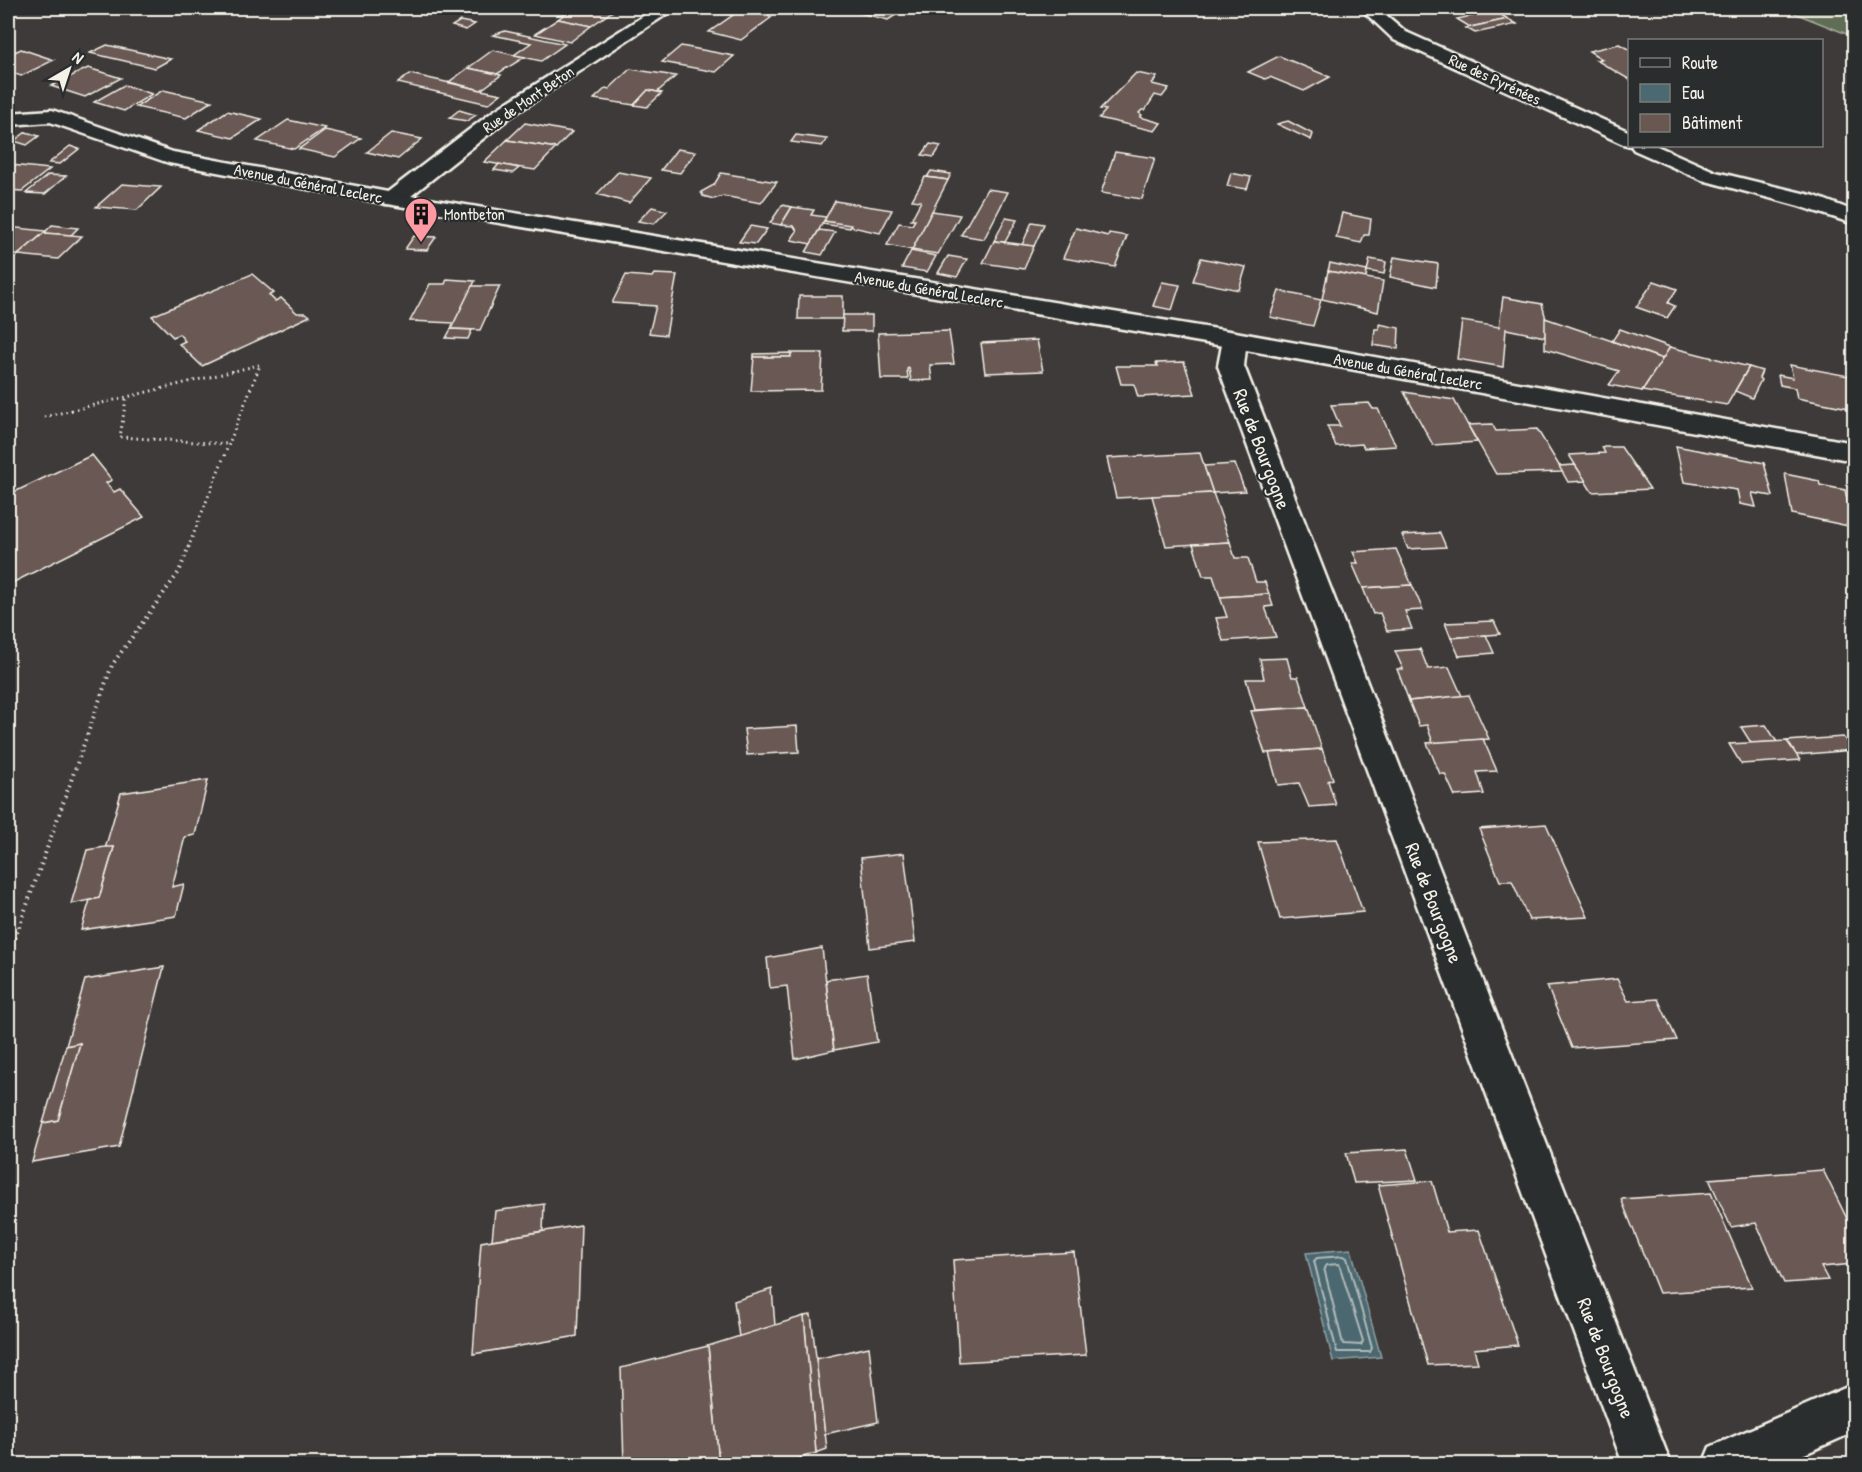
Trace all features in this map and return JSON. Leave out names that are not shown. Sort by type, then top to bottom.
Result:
[{"type":"street","name":"Rue de Mont Beton","points":[[393,199],[502,114],[667,8]]},
{"type":"street","name":"Rue des Pyrénées","points":[[1368,8],[1400,36],[1628,140]]},
{"type":"street","name":"Avenue du Général Leclerc","points":[[8,119],[52,116],[169,157],[393,199],[1235,340],[1854,452]]},
{"type":"street","points":[[1643,147],[1708,176],[1807,201],[1854,218]]},
{"type":"street","name":"Rue de Bourgogne","points":[[1235,340],[1231,366],[1647,1464]]},
{"type":"street","points":[[1727,1464],[1854,1408]]},
{"type":"path","points":[[8,958],[112,665],[179,572],[226,444],[260,364],[126,399],[44,417]]},
{"type":"path","points":[[126,399],[120,437],[226,444]]},
{"type":"green space","points":[[1782,8],[1854,8],[1854,37]]},
{"type":"water","points":[[1351,1249],[1381,1357],[1333,1361],[1306,1253]]},
{"type":"building","points":[[573,8],[617,8],[591,26],[558,19]]},
{"type":"building","points":[[867,8],[880,8],[899,13],[888,20],[860,13]]},
{"type":"building","points":[[736,9],[772,17],[741,40],[709,32],[733,15],[729,14]]},
{"type":"building","points":[[1495,11],[1508,19],[1470,27],[1457,19]]},
{"type":"building","points":[[558,19],[591,26],[570,42],[535,34]]},
{"type":"building","points":[[1508,19],[1517,24],[1475,33],[1466,28]]},
{"type":"building","points":[[460,21],[475,24],[466,30],[452,26]]},
{"type":"building","points":[[505,31],[565,44],[541,61],[514,55],[531,43],[493,35]]},
{"type":"building","points":[[1619,44],[1628,49],[1628,79],[1596,60],[1602,59],[1589,51]]},
{"type":"building","points":[[107,45],[171,59],[155,68],[90,53]]},
{"type":"building","points":[[681,46],[734,56],[716,72],[662,62]]},
{"type":"building","points":[[21,49],[54,60],[21,76],[8,71],[8,55]]},
{"type":"building","points":[[493,50],[525,57],[497,74],[468,68]]},
{"type":"building","points":[[1279,56],[1330,77],[1304,91],[1270,77],[1265,79],[1248,72]]},
{"type":"building","points":[[88,68],[121,78],[85,97],[51,86]]},
{"type":"building","points":[[468,68],[501,75],[481,90],[449,82]]},
{"type":"building","points":[[630,69],[676,76],[657,92],[648,90],[634,105],[594,99],[606,88],[609,89]]},
{"type":"building","points":[[1136,73],[1157,77],[1152,84],[1169,88],[1162,97],[1155,95],[1145,110],[1139,113],[1142,115],[1140,117],[1161,123],[1155,131],[1099,118],[1106,110],[1100,109]]},
{"type":"building","points":[[410,74],[501,94],[488,104],[398,83]]},
{"type":"building","points":[[124,85],[152,94],[124,111],[94,102]]},
{"type":"building","points":[[163,90],[212,101],[186,118],[136,107]]},
{"type":"building","points":[[648,90],[662,93],[647,107],[634,105]]},
{"type":"building","points":[[459,110],[476,115],[467,121],[449,118]]},
{"type":"building","points":[[227,111],[262,119],[233,138],[198,130]]},
{"type":"building","points":[[288,120],[325,128],[294,149],[257,141]]},
{"type":"building","points":[[1288,121],[1313,134],[1311,140],[1277,124]]},
{"type":"building","points":[[525,123],[572,132],[556,148],[507,140]]},
{"type":"building","points":[[325,130],[361,138],[335,157],[299,149]]},
{"type":"building","points":[[26,132],[39,136],[27,145],[14,141]]},
{"type":"building","points":[[391,133],[422,139],[398,159],[367,152]]},
{"type":"building","points":[[796,135],[827,139],[822,146],[791,142]]},
{"type":"building","points":[[507,140],[556,148],[535,170],[484,162]]},
{"type":"building","points":[[930,144],[941,146],[934,157],[922,155]]},
{"type":"building","points":[[70,146],[79,149],[60,164],[49,163]]},
{"type":"building","points":[[677,149],[696,152],[680,173],[661,170]]},
{"type":"building","points":[[1115,152],[1155,158],[1142,199],[1101,193]]},
{"type":"building","points":[[499,164],[519,168],[513,173],[494,170]]},
{"type":"building","points":[[11,165],[50,169],[22,191],[8,190],[8,168]]},
{"type":"building","points":[[931,171],[951,174],[948,180],[927,177]]},
{"type":"building","points":[[618,172],[651,178],[629,203],[597,194]]},
{"type":"building","points":[[721,173],[777,182],[761,203],[723,196],[714,199],[703,196],[701,192],[714,185]]},
{"type":"building","points":[[1231,173],[1251,177],[1247,189],[1227,186]]},
{"type":"building","points":[[48,175],[66,176],[45,194],[26,193]]},
{"type":"building","points":[[925,177],[948,180],[912,250],[887,245],[899,223],[912,225],[915,220],[911,220],[921,201],[912,200]]},
{"type":"building","points":[[122,184],[161,187],[137,210],[96,207]]},
{"type":"building","points":[[987,189],[1008,192],[984,239],[961,235]]},
{"type":"building","points":[[835,201],[892,210],[880,233],[824,221]]},
{"type":"building","points":[[782,205],[792,207],[781,225],[770,223]]},
{"type":"building","points":[[652,207],[667,211],[654,224],[638,221]]},
{"type":"building","points":[[792,207],[814,210],[811,215],[826,217],[811,244],[791,240],[797,231],[794,226],[781,225]]},
{"type":"building","points":[[932,211],[960,215],[938,254],[912,250]]},
{"type":"building","points":[[1342,213],[1371,219],[1369,235],[1364,235],[1361,243],[1336,238]]},
{"type":"building","points":[[1006,218],[1017,220],[1005,242],[994,241]]},
{"type":"building","points":[[824,221],[851,225],[850,228],[822,224]]},
{"type":"building","points":[[1032,222],[1044,224],[1034,246],[1022,245]]},
{"type":"building","points":[[52,225],[78,228],[71,235],[44,233]]},
{"type":"building","points":[[750,226],[767,229],[756,244],[739,242]]},
{"type":"building","points":[[8,227],[46,231],[9,263]]},
{"type":"building","points":[[1076,228],[1108,236],[1109,233],[1127,236],[1115,267],[1063,258]]},
{"type":"building","points":[[819,230],[835,232],[822,255],[806,252]]},
{"type":"building","points":[[44,233],[82,236],[58,259],[18,255]]},
{"type":"building","name":"Montbeton","points":[[414,236],[436,237],[427,250],[405,249]]},
{"type":"building","points":[[994,241],[1034,246],[1024,269],[983,263]]},
{"type":"building","points":[[911,251],[936,256],[927,272],[902,268]]},
{"type":"building","points":[[948,256],[967,259],[957,277],[938,273]]},
{"type":"building","points":[[1394,257],[1438,264],[1436,287],[1390,277]]},
{"type":"building","points":[[1201,258],[1246,267],[1239,290],[1193,281]]},
{"type":"building","points":[[1370,259],[1386,262],[1384,274],[1367,271]]},
{"type":"building","points":[[1330,263],[1367,271],[1366,278],[1328,271]]},
{"type":"building","points":[[1328,271],[1383,281],[1378,312],[1322,299]]},
{"type":"building","points":[[252,274],[274,293],[269,295],[275,301],[281,298],[297,313],[306,313],[310,316],[202,366],[179,344],[185,341],[179,334],[173,337],[152,316]]},
{"type":"building","points":[[654,274],[677,275],[666,335],[649,333],[656,306],[612,303],[626,275],[652,277]]},
{"type":"building","points":[[447,279],[475,281],[454,323],[410,321],[430,284],[445,284]]},
{"type":"building","points":[[1654,281],[1677,289],[1668,303],[1675,306],[1667,318],[1636,307]]},
{"type":"building","points":[[1162,282],[1180,285],[1172,310],[1153,306]]},
{"type":"building","points":[[472,286],[500,286],[480,330],[451,329]]},
{"type":"building","points":[[1279,291],[1321,300],[1313,326],[1270,317]]},
{"type":"building","points":[[799,296],[843,296],[843,319],[798,319]]},
{"type":"building","points":[[1503,297],[1542,304],[1546,319],[1545,337],[1506,329],[1503,367],[1457,359],[1462,321],[1499,327]]},
{"type":"building","points":[[843,315],[872,315],[872,331],[842,331]]},
{"type":"building","points":[[1545,318],[1663,359],[1642,391],[1609,385],[1619,371],[1545,349]]},
{"type":"building","points":[[1379,324],[1399,328],[1398,349],[1373,345],[1375,329],[1379,329]]},
{"type":"building","points":[[451,329],[472,330],[468,339],[446,338]]},
{"type":"building","points":[[1620,329],[1670,347],[1663,359],[1612,341]]},
{"type":"building","points":[[949,331],[954,364],[930,365],[932,380],[911,381],[909,368],[907,369],[908,379],[881,379],[878,333]]},
{"type":"building","points":[[1037,340],[1043,371],[985,373],[981,343]]},
{"type":"building","points":[[1670,347],[1749,367],[1727,405],[1642,391]]},
{"type":"building","points":[[791,353],[791,357],[754,357],[754,354]]},
{"type":"building","points":[[791,353],[823,353],[821,390],[751,391],[754,357],[791,357]]},
{"type":"building","points":[[1184,362],[1195,394],[1138,397],[1134,384],[1121,384],[1116,366],[1158,366],[1156,363]]},
{"type":"building","points":[[1790,365],[1854,377],[1854,409],[1797,398],[1795,388],[1780,385],[1778,375],[1793,378]]},
{"type":"building","points":[[1749,367],[1762,371],[1759,378],[1761,380],[1752,398],[1735,391]]},
{"type":"building","points":[[1404,392],[1454,400],[1477,442],[1433,445]]},
{"type":"building","points":[[1369,403],[1373,409],[1378,409],[1396,446],[1364,448],[1362,444],[1336,446],[1327,426],[1340,426],[1331,405]]},
{"type":"building","points":[[1492,424],[1496,431],[1537,429],[1563,472],[1496,474],[1468,425]]},
{"type":"building","points":[[1676,446],[1764,463],[1773,496],[1752,493],[1756,507],[1740,504],[1737,490],[1684,482]]},
{"type":"building","points":[[1602,447],[1621,447],[1650,489],[1592,492],[1569,455],[1605,453]]},
{"type":"building","points":[[1200,453],[1213,493],[1116,498],[1107,458]]},
{"type":"building","points":[[92,455],[112,480],[106,483],[114,492],[120,489],[144,517],[12,583],[8,576],[8,495]]},
{"type":"building","points":[[1235,464],[1245,491],[1213,493],[1204,466]]},
{"type":"building","points":[[1575,465],[1586,481],[1568,482],[1559,466]]},
{"type":"building","points":[[1785,474],[1819,481],[1820,485],[1845,490],[1853,527],[1792,514]]},
{"type":"building","points":[[1213,493],[1230,542],[1166,546],[1152,496]]},
{"type":"building","points":[[1440,533],[1446,547],[1408,549],[1402,535]]},
{"type":"building","points":[[1230,542],[1235,558],[1248,558],[1256,582],[1265,582],[1269,594],[1220,597],[1213,576],[1203,576],[1193,544]]},
{"type":"building","points":[[1396,549],[1412,585],[1363,588],[1352,563],[1358,563],[1353,552]]},
{"type":"building","points":[[1412,585],[1423,610],[1405,611],[1412,629],[1387,631],[1380,613],[1373,614],[1363,588]]},
{"type":"building","points":[[1269,594],[1273,606],[1265,607],[1276,637],[1223,641],[1216,618],[1227,617],[1220,597]]},
{"type":"building","points":[[1494,621],[1500,634],[1451,638],[1445,623]]},
{"type":"building","points":[[1486,635],[1494,653],[1459,656],[1451,638]]},
{"type":"building","points":[[1420,649],[1428,669],[1449,667],[1462,696],[1409,701],[1397,669],[1403,669],[1395,651]]},
{"type":"building","points":[[1287,658],[1292,677],[1298,677],[1308,707],[1255,710],[1246,679],[1264,679],[1260,659]]},
{"type":"building","points":[[1469,695],[1489,739],[1433,743],[1427,725],[1419,726],[1409,701]]},
{"type":"building","points":[[1308,707],[1322,749],[1265,753],[1251,711]]},
{"type":"building","points":[[1766,725],[1777,742],[1751,743],[1741,727]]},
{"type":"building","points":[[797,726],[799,752],[747,755],[744,729]]},
{"type":"building","points":[[1843,737],[1853,750],[1796,755],[1787,741]]},
{"type":"building","points":[[1483,739],[1497,771],[1477,772],[1484,794],[1455,796],[1445,774],[1440,774],[1427,743]]},
{"type":"building","points":[[1787,741],[1800,760],[1741,764],[1729,744]]},
{"type":"building","points":[[1322,749],[1333,779],[1328,781],[1336,805],[1309,807],[1299,783],[1278,785],[1269,753]]},
{"type":"building","points":[[208,780],[195,835],[185,837],[172,887],[184,884],[176,916],[81,930],[90,900],[99,898],[114,847],[105,849],[121,793]]},
{"type":"building","points":[[1546,824],[1588,917],[1529,920],[1512,881],[1500,881],[1479,829]]},
{"type":"building","points":[[1337,839],[1363,912],[1280,919],[1258,842]]},
{"type":"building","points":[[114,847],[99,898],[71,904],[87,850]]},
{"type":"building","points":[[904,853],[915,942],[870,948],[861,858]]},
{"type":"building","points":[[822,948],[834,1050],[795,1059],[787,986],[770,988],[767,958]]},
{"type":"building","points":[[164,967],[119,1147],[32,1162],[43,1123],[58,1120],[80,1043],[66,1046],[85,980]]},
{"type":"building","points":[[867,974],[877,1042],[834,1050],[826,980]]},
{"type":"building","points":[[1617,979],[1628,1001],[1658,999],[1677,1040],[1572,1048],[1547,986]]},
{"type":"building","points":[[80,1043],[58,1120],[43,1123],[66,1046]]},
{"type":"building","points":[[1407,1149],[1417,1180],[1354,1183],[1346,1153]]},
{"type":"building","points":[[1823,1170],[1854,1233],[1854,1264],[1821,1267],[1828,1280],[1784,1283],[1756,1223],[1731,1227],[1709,1179]]},
{"type":"building","points":[[1432,1181],[1447,1232],[1479,1230],[1518,1345],[1474,1349],[1478,1363],[1428,1365],[1378,1185]]},
{"type":"building","points":[[1711,1193],[1752,1287],[1659,1293],[1621,1199]]},
{"type":"building","points":[[544,1204],[543,1231],[492,1240],[495,1211]]},
{"type":"building","points":[[581,1225],[577,1336],[473,1354],[481,1242]]},
{"type":"building","points":[[1074,1252],[1086,1355],[959,1362],[953,1260]]},
{"type":"building","points":[[772,1289],[775,1326],[739,1337],[734,1301]]},
{"type":"building","points":[[811,1315],[827,1449],[816,1453],[804,1316]]},
{"type":"building","points":[[804,1316],[816,1453],[781,1464],[719,1464],[708,1346]]},
{"type":"building","points":[[708,1346],[719,1464],[624,1464],[621,1368]]},
{"type":"building","points":[[869,1347],[878,1422],[825,1434],[816,1359]]},
{"type":"building","points":[[416,1456],[415,1464],[369,1464]]},
{"type":"place","name":"Montbeton","points":[[421,243]]}]
